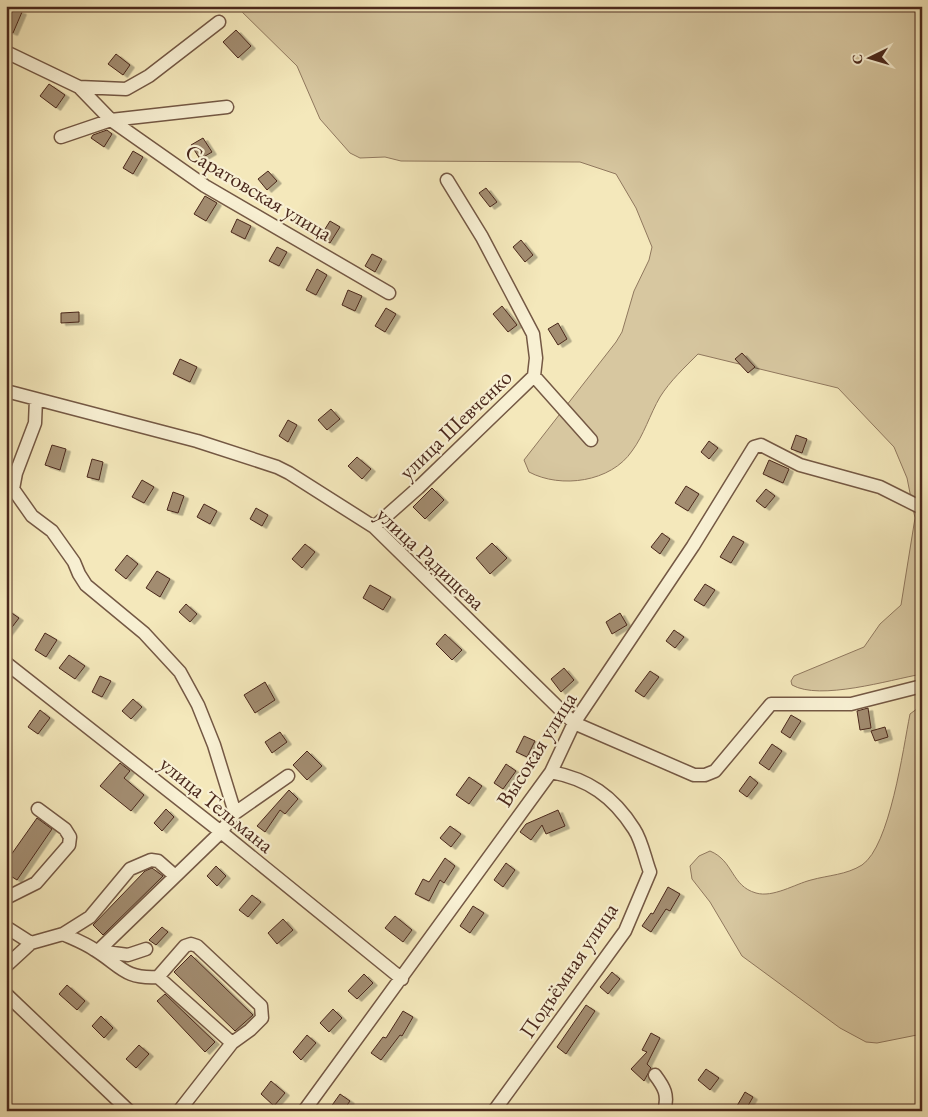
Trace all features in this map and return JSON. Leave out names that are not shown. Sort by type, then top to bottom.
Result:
[{"type":"street","points":[[6,52],[79,86],[126,88],[149,76],[219,22]]},
{"type":"street","name":"Саратовская улица","points":[[79,86],[111,120],[205,186],[389,293]]},
{"type":"street","points":[[61,137],[111,120],[227,107]]},
{"type":"street","name":"улица Шевченко","points":[[374,527],[418,488],[534,376],[536,358],[533,334],[482,236],[447,180]]},
{"type":"street","points":[[534,376],[591,440]]},
{"type":"street","name":"улица Радищева","points":[[6,391],[197,441],[277,467],[374,527],[574,723]]},
{"type":"street","points":[[36,399],[35,423],[16,473],[13,489],[32,516],[52,532],[74,562],[86,585],[144,633],[180,672],[198,705],[214,745],[235,813]]},
{"type":"street","name":"Высокая улица","points":[[304,1111],[551,772],[574,723],[693,546],[754,447],[761,445],[800,465],[880,487],[922,508]]},
{"type":"street","name":"улица Тельмана","points":[[6,663],[221,832],[402,979]]},
{"type":"street","points":[[574,723],[694,775],[705,776],[715,771],[771,704],[851,704],[922,686]]},
{"type":"street","name":"Подъёмная улица","points":[[494,1111],[624,931],[650,872],[635,830],[606,795],[574,776],[551,772]]},
{"type":"street","points":[[98,951],[174,875],[221,832],[235,813],[288,776]]},
{"type":"street","points":[[6,898],[36,884],[69,846],[70,837],[65,829],[38,809]]},
{"type":"street","points":[[6,966],[31,943],[63,934],[90,917],[130,869],[151,860],[158,861],[174,875]]},
{"type":"street","points":[[6,926],[31,943]]},
{"type":"street","points":[[63,934],[98,951],[115,966],[141,978],[158,977],[232,1043]]},
{"type":"street","points":[[158,977],[185,946],[191,944],[197,946],[261,1006],[262,1018],[250,1030],[232,1043],[179,1111]]},
{"type":"street","points":[[98,951],[128,955],[146,948]]},
{"type":"street","points":[[6,994],[130,1111]]},
{"type":"street","points":[[655,1075],[665,1088],[667,1100],[664,1111]]},
{"type":"shaded area","points":[[236,6],[922,6],[922,674],[837,690],[819,691],[792,685],[791,681],[794,676],[864,647],[880,624],[901,605],[915,518],[907,478],[894,447],[838,388],[698,354],[664,391],[632,451],[623,462],[612,470],[599,476],[570,481],[542,477],[529,472],[524,460],[622,332],[634,291],[649,260],[652,247],[636,208],[616,174],[580,162],[401,161],[385,157],[360,158],[350,153],[320,119],[297,66]]},
{"type":"shaded area","points":[[922,705],[922,1034],[877,1043],[866,1042],[840,1028],[742,956],[710,902],[692,879],[690,866],[699,856],[710,851],[724,861],[748,890],[756,893],[770,894],[811,880],[844,873],[862,865],[872,854],[888,818],[910,714]]},
{"type":"building","points":[[11,8],[22,12],[13,33],[6,30],[6,20]]},
{"type":"building","points":[[236,30],[251,46],[238,58],[223,42]]},
{"type":"building","points":[[116,54],[130,65],[123,75],[108,64]]},
{"type":"building","points":[[49,84],[65,95],[56,108],[40,96]]},
{"type":"building","points":[[107,130],[112,134],[104,147],[91,138],[93,135]]},
{"type":"building","points":[[203,138],[212,152],[200,159],[191,145]]},
{"type":"building","points":[[133,151],[143,157],[133,174],[123,168]]},
{"type":"building","points":[[268,171],[277,181],[267,190],[258,179]]},
{"type":"building","points":[[486,188],[497,202],[490,207],[479,193]]},
{"type":"building","points":[[205,196],[217,203],[206,221],[194,214]]},
{"type":"building","points":[[237,219],[251,226],[245,239],[231,232]]},
{"type":"building","points":[[330,221],[340,227],[330,243],[320,237]]},
{"type":"building","points":[[521,240],[533,255],[525,262],[513,247]]},
{"type":"building","points":[[277,247],[287,252],[279,266],[269,261]]},
{"type":"building","points":[[372,254],[382,259],[375,272],[365,266]]},
{"type":"building","points":[[317,269],[327,275],[316,295],[306,290]]},
{"type":"building","points":[[348,290],[362,296],[355,311],[342,305]]},
{"type":"building","points":[[502,306],[517,325],[508,332],[493,314]]},
{"type":"building","points":[[386,308],[396,314],[385,332],[375,326]]},
{"type":"building","points":[[79,312],[79,322],[61,323],[61,313]]},
{"type":"building","points":[[558,323],[567,339],[558,345],[548,329]]},
{"type":"building","points":[[742,353],[755,367],[748,373],[735,359]]},
{"type":"building","points":[[180,359],[197,367],[190,382],[173,374]]},
{"type":"building","points":[[331,409],[340,419],[327,430],[318,420]]},
{"type":"building","points":[[288,420],[297,425],[288,442],[279,436]]},
{"type":"building","points":[[796,435],[807,439],[802,453],[791,449]]},
{"type":"building","points":[[709,441],[718,448],[709,459],[701,452]]},
{"type":"building","points":[[52,445],[66,449],[60,470],[45,465]]},
{"type":"building","points":[[357,457],[371,469],[362,479],[348,466]]},
{"type":"building","points":[[92,459],[103,462],[99,480],[87,477]]},
{"type":"building","points":[[769,460],[789,469],[783,483],[763,474]]},
{"type":"building","points":[[142,480],[154,487],[144,503],[132,497]]},
{"type":"building","points":[[686,486],[699,494],[688,511],[675,503]]},
{"type":"building","points":[[432,488],[444,500],[425,519],[413,507]]},
{"type":"building","points":[[766,489],[775,496],[765,508],[756,501]]},
{"type":"building","points":[[173,492],[184,496],[178,513],[167,510]]},
{"type":"building","points":[[204,504],[217,511],[210,524],[197,517]]},
{"type":"building","points":[[256,508],[268,515],[262,526],[250,519]]},
{"type":"building","points":[[662,533],[670,539],[660,554],[651,547]]},
{"type":"building","points":[[733,536],[744,542],[731,563],[720,557]]},
{"type":"building","points":[[492,543],[507,558],[490,574],[476,558]]},
{"type":"building","points":[[305,544],[315,552],[302,568],[292,559]]},
{"type":"building","points":[[127,555],[138,564],[126,579],[115,570]]},
{"type":"building","points":[[157,571],[170,579],[160,597],[146,588]]},
{"type":"building","points":[[705,584],[715,590],[704,606],[694,600]]},
{"type":"building","points":[[370,585],[391,597],[383,610],[363,598]]},
{"type":"building","points":[[186,604],[197,614],[190,622],[179,612]]},
{"type":"building","points":[[6,609],[19,618],[6,635]]},
{"type":"building","points":[[620,613],[627,625],[612,634],[606,622]]},
{"type":"building","points":[[674,630],[684,637],[675,648],[666,641]]},
{"type":"building","points":[[45,633],[57,640],[46,657],[35,650]]},
{"type":"building","points":[[445,634],[462,650],[452,660],[436,644]]},
{"type":"building","points":[[69,655],[85,666],[75,679],[59,668]]},
{"type":"building","points":[[564,668],[574,680],[561,692],[551,679]]},
{"type":"building","points":[[650,671],[659,677],[644,697],[635,691]]},
{"type":"building","points":[[100,676],[111,681],[102,697],[92,692]]},
{"type":"building","points":[[265,682],[275,700],[255,713],[244,695]]},
{"type":"building","points":[[133,699],[142,707],[131,719],[122,711]]},
{"type":"building","points":[[868,708],[871,728],[860,730],[857,711]]},
{"type":"building","points":[[40,710],[50,718],[38,734],[28,727]]},
{"type":"building","points":[[791,715],[801,721],[790,738],[781,732]]},
{"type":"building","points":[[885,727],[888,737],[875,741],[871,731]]},
{"type":"building","points":[[280,732],[287,742],[272,753],[265,742]]},
{"type":"building","points":[[524,736],[535,741],[527,757],[516,752]]},
{"type":"building","points":[[772,744],[782,751],[769,770],[759,763]]},
{"type":"building","points":[[307,751],[322,766],[307,780],[293,765]]},
{"type":"building","points":[[120,763],[130,771],[124,778],[144,795],[131,811],[100,786]]},
{"type":"building","points":[[506,764],[516,771],[503,789],[494,783]]},
{"type":"building","points":[[750,776],[758,783],[747,797],[739,791]]},
{"type":"building","points":[[469,777],[482,786],[469,804],[456,795]]},
{"type":"building","points":[[289,790],[298,799],[285,814],[280,810],[265,832],[257,826]]},
{"type":"building","points":[[166,809],[174,817],[162,831],[154,823]]},
{"type":"building","points":[[558,810],[565,826],[546,834],[542,825],[531,840],[520,832],[526,824]]},
{"type":"building","points":[[37,818],[52,829],[17,880],[6,873],[6,862]]},
{"type":"building","points":[[450,826],[461,834],[451,847],[440,838]]},
{"type":"building","points":[[445,858],[455,866],[444,883],[440,880],[429,901],[415,894],[423,879],[429,882]]},
{"type":"building","points":[[506,863],[515,870],[503,887],[494,880]]},
{"type":"building","points":[[216,866],[226,876],[217,886],[207,876]]},
{"type":"building","points":[[152,868],[163,876],[103,935],[93,925],[145,871]]},
{"type":"building","points":[[668,887],[680,894],[670,911],[666,909],[651,932],[642,926],[651,913],[653,914]]},
{"type":"building","points":[[252,895],[261,902],[248,917],[239,910]]},
{"type":"building","points":[[473,906],[484,913],[470,933],[460,926]]},
{"type":"building","points":[[395,916],[412,930],[403,942],[385,928]]},
{"type":"building","points":[[283,919],[293,930],[277,944],[268,933]]},
{"type":"building","points":[[162,927],[168,932],[156,945],[149,940]]},
{"type":"building","points":[[191,955],[253,1015],[235,1031],[174,972]]},
{"type":"building","points":[[612,972],[620,979],[608,994],[600,987]]},
{"type":"building","points":[[364,974],[373,983],[357,999],[348,991]]},
{"type":"building","points":[[67,985],[85,1001],[77,1010],[59,994]]},
{"type":"building","points":[[165,994],[215,1042],[205,1052],[157,1001]]},
{"type":"building","points":[[586,1005],[595,1011],[566,1054],[557,1047]]},
{"type":"building","points":[[333,1009],[342,1018],[329,1032],[320,1023]]},
{"type":"building","points":[[403,1011],[413,1017],[402,1036],[400,1035],[381,1060],[371,1053],[383,1037],[386,1038]]},
{"type":"building","points":[[101,1016],[113,1028],[104,1038],[92,1026]]},
{"type":"building","points":[[651,1033],[660,1038],[647,1064],[651,1068],[644,1081],[631,1069],[647,1052],[642,1050]]},
{"type":"building","points":[[307,1035],[316,1043],[301,1060],[293,1052]]},
{"type":"building","points":[[139,1045],[149,1054],[136,1068],[126,1059]]},
{"type":"building","points":[[706,1069],[719,1078],[710,1090],[698,1080]]},
{"type":"building","points":[[271,1081],[285,1093],[274,1106],[261,1094]]},
{"type":"building","points":[[745,1092],[753,1097],[745,1111],[734,1111]]},
{"type":"building","points":[[340,1094],[350,1101],[343,1111],[328,1111]]}]
